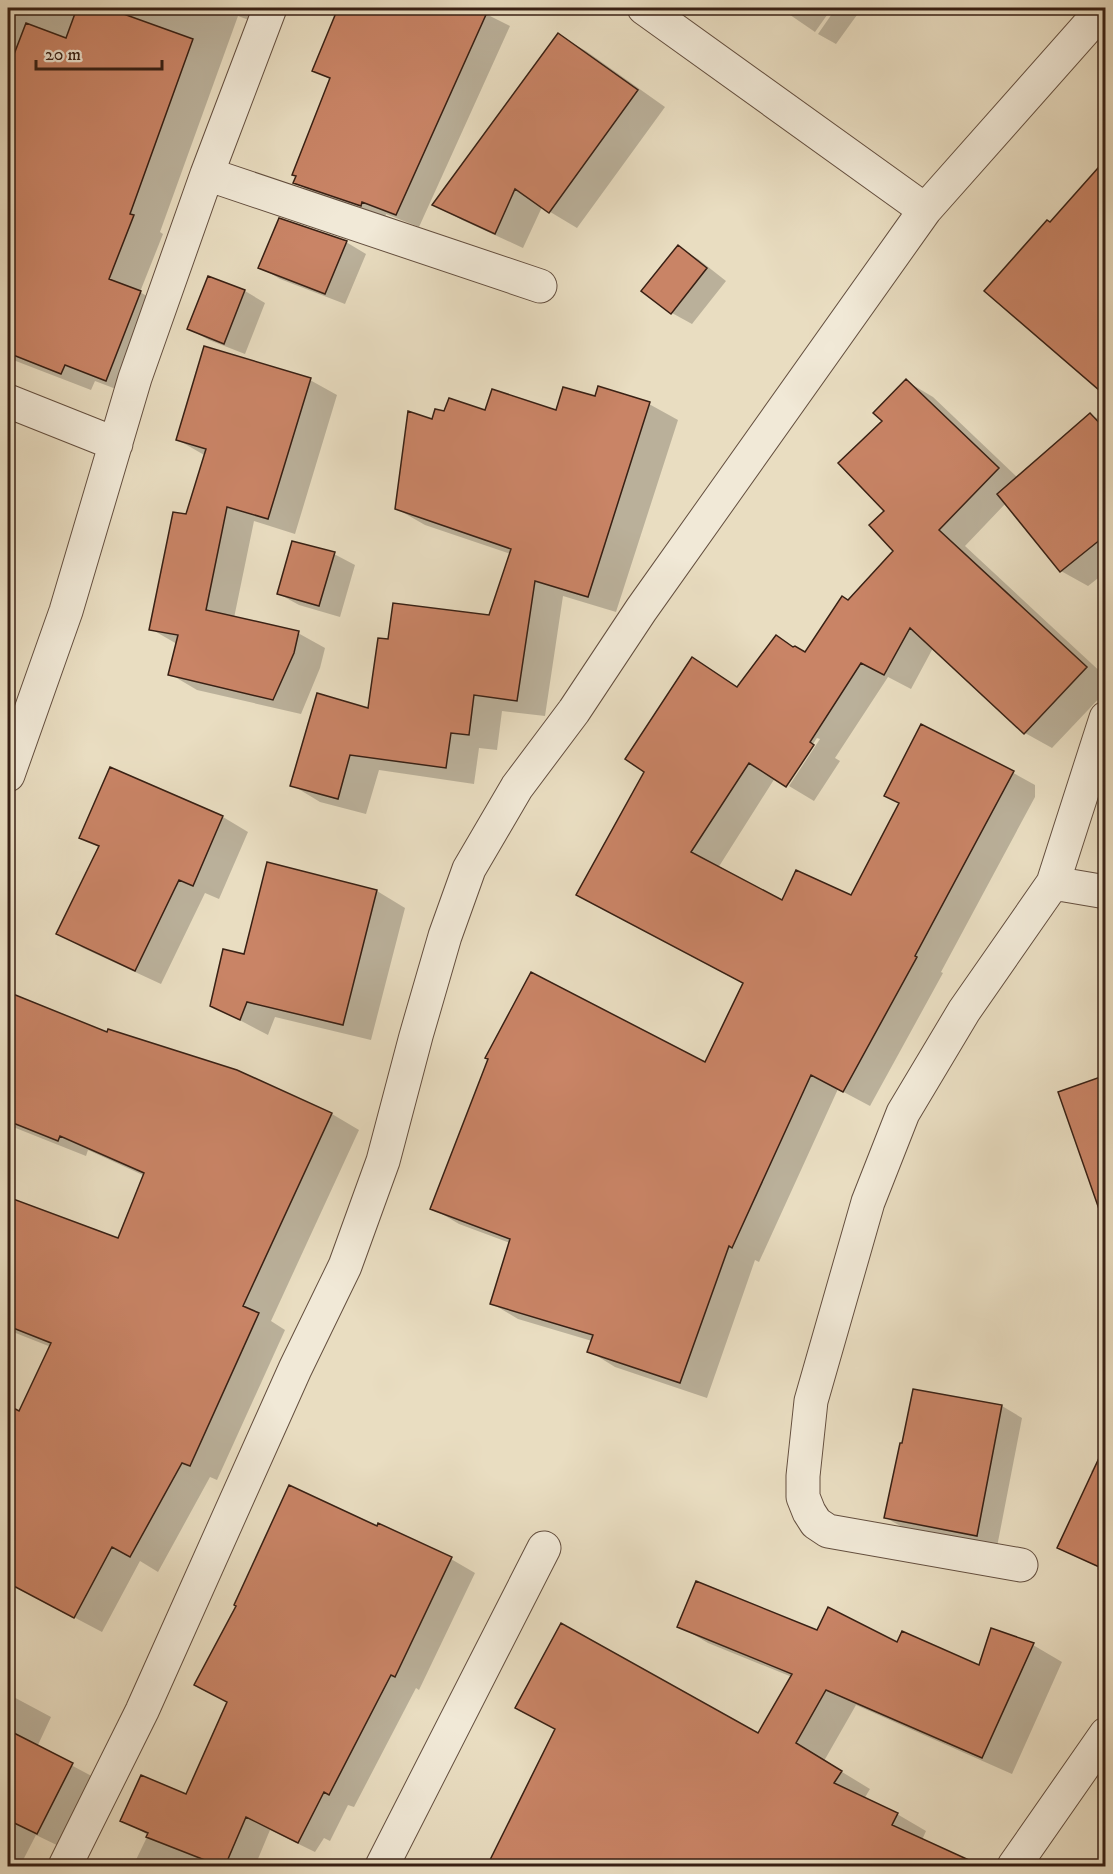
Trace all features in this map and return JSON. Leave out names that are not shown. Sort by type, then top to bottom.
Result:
[{"type":"street","points":[[8,775],[66,612],[135,378],[207,174],[270,8]]},
{"type":"street","points":[[644,8],[925,210]]},
{"type":"street","points":[[65,1866],[142,1711],[296,1369],[345,1266],[383,1161],[442,947],[469,869],[517,787],[574,711],[641,610],[925,210],[1104,8]]},
{"type":"street","points":[[207,174],[540,286]]},
{"type":"street","points":[[8,401],[116,444]]},
{"type":"street","points":[[1021,1565],[828,1531],[816,1523],[809,1512],[803,1497],[803,1476],[811,1401],[868,1202],[903,1113],[964,1011],[1053,883],[1106,718]]},
{"type":"street","points":[[1053,883],[1106,892]]},
{"type":"street","points":[[382,1866],[544,1548]]},
{"type":"street","points":[[1014,1866],[1106,1734]]},
{"type":"building","points":[[77,8],[107,8],[193,39],[130,214],[134,215],[109,279],[141,291],[106,381],[65,365],[61,374],[8,353],[8,70],[26,23],[66,38]]},
{"type":"building","points":[[338,8],[489,8],[396,215],[362,202],[361,206],[293,183],[296,176],[292,175],[330,78],[312,71]]},
{"type":"building","points":[[558,33],[638,90],[549,213],[515,189],[495,234],[432,205]]},
{"type":"building","points":[[1106,159],[1106,396],[984,291],[1047,220],[1050,222]]},
{"type":"building","points":[[279,218],[347,241],[325,294],[258,268]]},
{"type":"building","points":[[678,245],[707,268],[671,314],[641,291]]},
{"type":"building","points":[[208,276],[245,290],[224,344],[187,329]]},
{"type":"building","points":[[204,346],[311,378],[268,519],[227,507],[206,610],[299,631],[294,653],[273,700],[168,675],[178,635],[149,630],[173,512],[186,514],[206,449],[176,440]]},
{"type":"building","points":[[906,379],[999,468],[939,530],[1087,667],[1024,734],[910,628],[884,675],[861,663],[810,742],[814,745],[786,787],[749,763],[691,852],[782,900],[796,870],[851,895],[899,803],[884,796],[921,724],[1014,771],[915,956],[917,957],[843,1092],[811,1075],[732,1248],[729,1246],[680,1383],[587,1352],[593,1335],[490,1304],[510,1239],[430,1209],[488,1059],[485,1058],[531,972],[705,1062],[743,983],[576,895],[644,772],[625,759],[692,657],[737,687],[776,635],[805,652],[842,596],[848,600],[893,551],[869,525],[884,511],[838,463],[882,421],[873,413]]},
{"type":"building","points":[[598,386],[650,402],[588,597],[535,581],[517,701],[474,695],[469,735],[451,733],[446,768],[350,755],[338,799],[290,786],[317,693],[368,708],[378,638],[388,639],[393,603],[489,615],[511,549],[395,509],[408,411],[432,419],[435,409],[444,411],[449,398],[485,410],[492,389],[556,410],[563,387],[595,396]]},
{"type":"building","points":[[1090,413],[1106,430],[1106,535],[1060,572],[997,494]]},
{"type":"building","points":[[292,541],[335,552],[319,606],[277,594]]},
{"type":"building","points":[[110,767],[223,816],[193,886],[179,880],[135,971],[56,934],[99,846],[79,838]]},
{"type":"building","points":[[267,862],[377,890],[343,1025],[247,1002],[240,1020],[210,1006],[223,949],[244,954]]},
{"type":"building","points":[[8,992],[107,1032],[108,1029],[237,1070],[332,1113],[243,1306],[259,1313],[190,1466],[182,1463],[130,1557],[112,1547],[74,1618],[8,1583],[8,1405],[19,1411],[51,1343],[8,1326],[8,1197],[118,1238],[144,1173],[60,1136],[58,1141],[8,1121]]},
{"type":"building","points":[[1106,1075],[1106,1211],[1100,1212],[1058,1092]]},
{"type":"building","points":[[913,1389],[1002,1405],[977,1536],[884,1518]]},
{"type":"building","points":[[1106,1443],[1106,1570],[1057,1548]]},
{"type":"building","points":[[289,1485],[377,1526],[378,1523],[452,1557],[395,1677],[391,1675],[329,1795],[324,1792],[298,1843],[246,1817],[225,1866],[220,1866],[146,1837],[148,1833],[120,1821],[141,1775],[186,1794],[227,1702],[194,1685],[236,1606],[234,1605]]},
{"type":"building","points":[[696,1581],[817,1630],[828,1607],[897,1642],[902,1631],[979,1665],[991,1628],[1034,1643],[982,1758],[826,1690],[796,1743],[842,1771],[834,1783],[898,1813],[892,1825],[982,1866],[487,1866],[555,1729],[515,1708],[561,1623],[758,1733],[792,1674],[677,1627]]},
{"type":"building","points":[[8,1730],[73,1763],[37,1834],[8,1820]]}]
